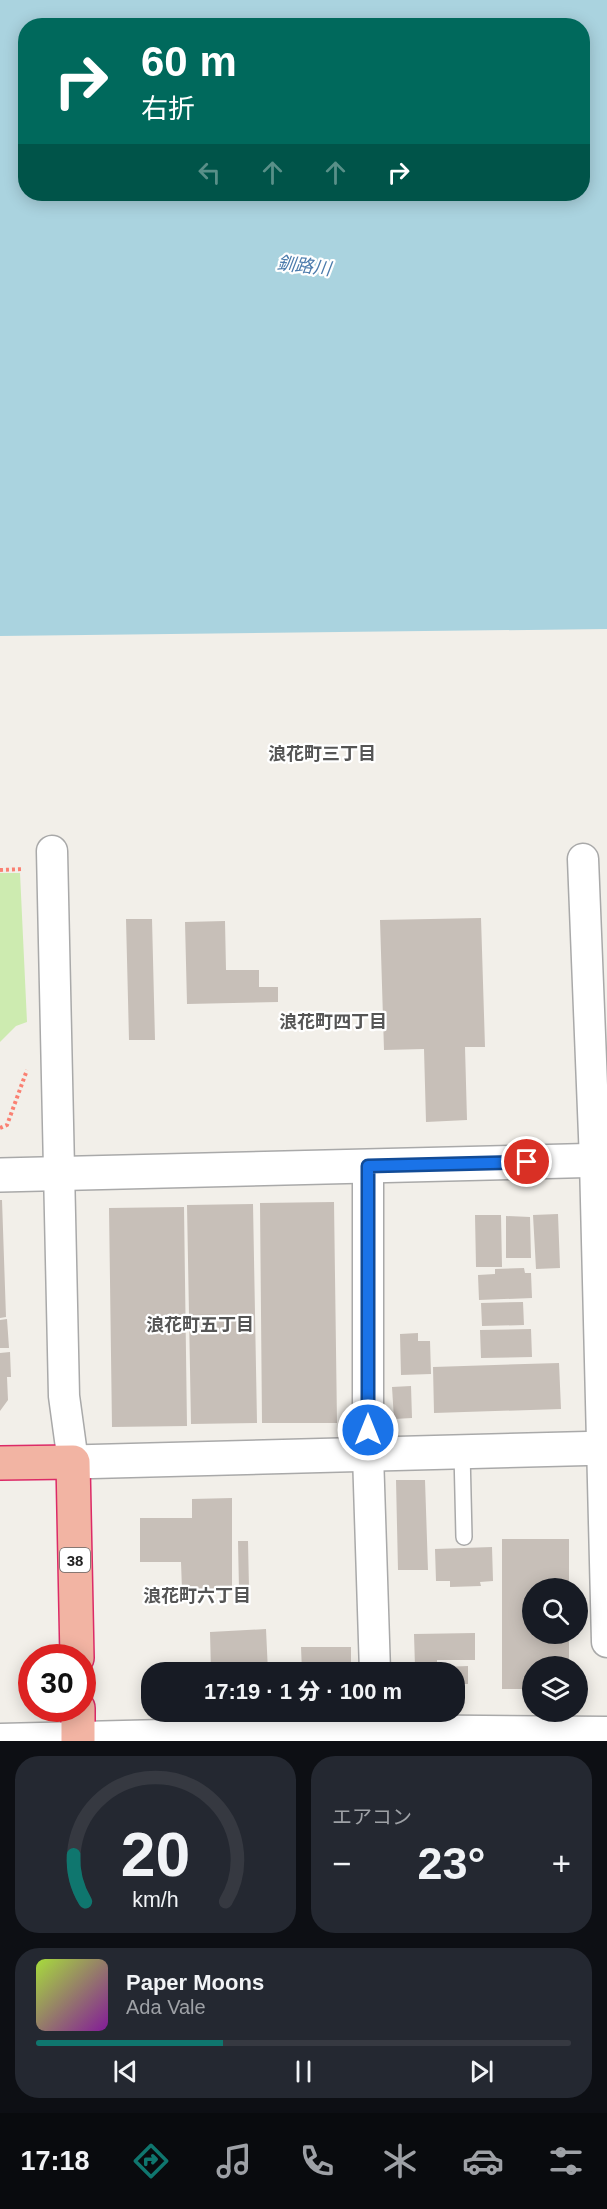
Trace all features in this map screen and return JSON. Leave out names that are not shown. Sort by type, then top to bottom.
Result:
[{"type":"highway","points":[[0,1463],[73,1462]]},
{"type":"highway","name":"38","points":[[73,1462],[77,1644]]},
{"type":"street","points":[[52,851],[64,1396],[73,1462],[605,1448]]},
{"type":"street","points":[[583,859],[601,1161],[607,1642]]},
{"type":"street","points":[[0,1175],[601,1161]]},
{"type":"street","points":[[368,1166],[368,1454],[375,1662]]},
{"type":"street","points":[[0,1739],[78,1729],[376,1727],[607,1732]]},
{"type":"lane","points":[[462,1452],[464,1537]]},
{"type":"path","points":[[0,1128],[7,1125],[30,1061],[56,1050]]},
{"type":"green space","points":[[0,873],[20,873],[27,1022],[16,1026],[0,1042]]},
{"type":"water","name":"釧路川","points":[[0,0],[607,0],[607,629],[0,636]]},
{"type":"building","points":[[481,918],[485,1047],[465,1047],[467,1120],[426,1122],[424,1049],[384,1050],[380,920]]},
{"type":"building","points":[[126,919],[152,919],[155,1040],[129,1040]]},
{"type":"building","points":[[225,921],[226,970],[259,970],[259,987],[278,987],[278,1002],[187,1004],[185,922]]},
{"type":"building","points":[[0,1200],[2,1200],[6,1317],[0,1318]]},
{"type":"building","points":[[334,1202],[337,1423],[262,1423],[260,1203]]},
{"type":"building","points":[[253,1204],[257,1423],[191,1424],[187,1205]]},
{"type":"building","points":[[184,1207],[187,1426],[112,1427],[109,1208]]},
{"type":"building","points":[[558,1214],[560,1268],[536,1269],[533,1215]]},
{"type":"building","points":[[475,1215],[501,1215],[502,1267],[476,1267]]},
{"type":"building","points":[[506,1216],[530,1217],[531,1258],[506,1258]]},
{"type":"building","points":[[524,1268],[525,1273],[531,1273],[532,1298],[479,1300],[478,1275],[495,1274],[495,1269]]},
{"type":"building","points":[[523,1302],[524,1325],[482,1326],[481,1303]]},
{"type":"building","points":[[7,1319],[9,1348],[0,1348],[0,1320]]},
{"type":"building","points":[[531,1329],[532,1357],[481,1358],[480,1330]]},
{"type":"building","points":[[418,1333],[418,1341],[430,1341],[431,1374],[401,1375],[400,1334]]},
{"type":"building","points":[[10,1352],[11,1377],[7,1377],[8,1400],[0,1411],[0,1353]]},
{"type":"building","points":[[559,1363],[561,1409],[434,1413],[433,1367]]},
{"type":"building","points":[[411,1386],[412,1418],[394,1419],[392,1387]]},
{"type":"building","points":[[396,1480],[425,1480],[428,1570],[398,1570]]},
{"type":"building","points":[[232,1498],[232,1590],[182,1590],[181,1562],[140,1562],[140,1518],[192,1518],[192,1499]]},
{"type":"building","points":[[502,1539],[569,1539],[569,1578],[522,1578],[522,1644],[569,1644],[569,1656],[522,1656],[522,1689],[502,1689]]},
{"type":"building","points":[[238,1541],[248,1541],[249,1589],[239,1589]]},
{"type":"building","points":[[492,1547],[493,1581],[480,1582],[481,1586],[450,1587],[450,1581],[436,1581],[435,1549]]},
{"type":"building","points":[[266,1629],[268,1662],[211,1662],[210,1632]]},
{"type":"building","points":[[475,1633],[475,1660],[415,1662],[414,1634]]},
{"type":"building","points":[[301,1647],[351,1647],[351,1662],[302,1662]]},
{"type":"building","points":[[465,1666],[468,1666],[468,1684],[465,1684]]},
{"type":"district","name":"浪花町三丁目","points":[[322,754]]},
{"type":"district","name":"浪花町四丁目","points":[[333,1022]]},
{"type":"district","name":"浪花町五丁目","points":[[200,1325]]},
{"type":"district","name":"浪花町六丁目","points":[[197,1596]]},
{"type":"route","points":[[368,1430],[368,1166],[527,1162]]}]
